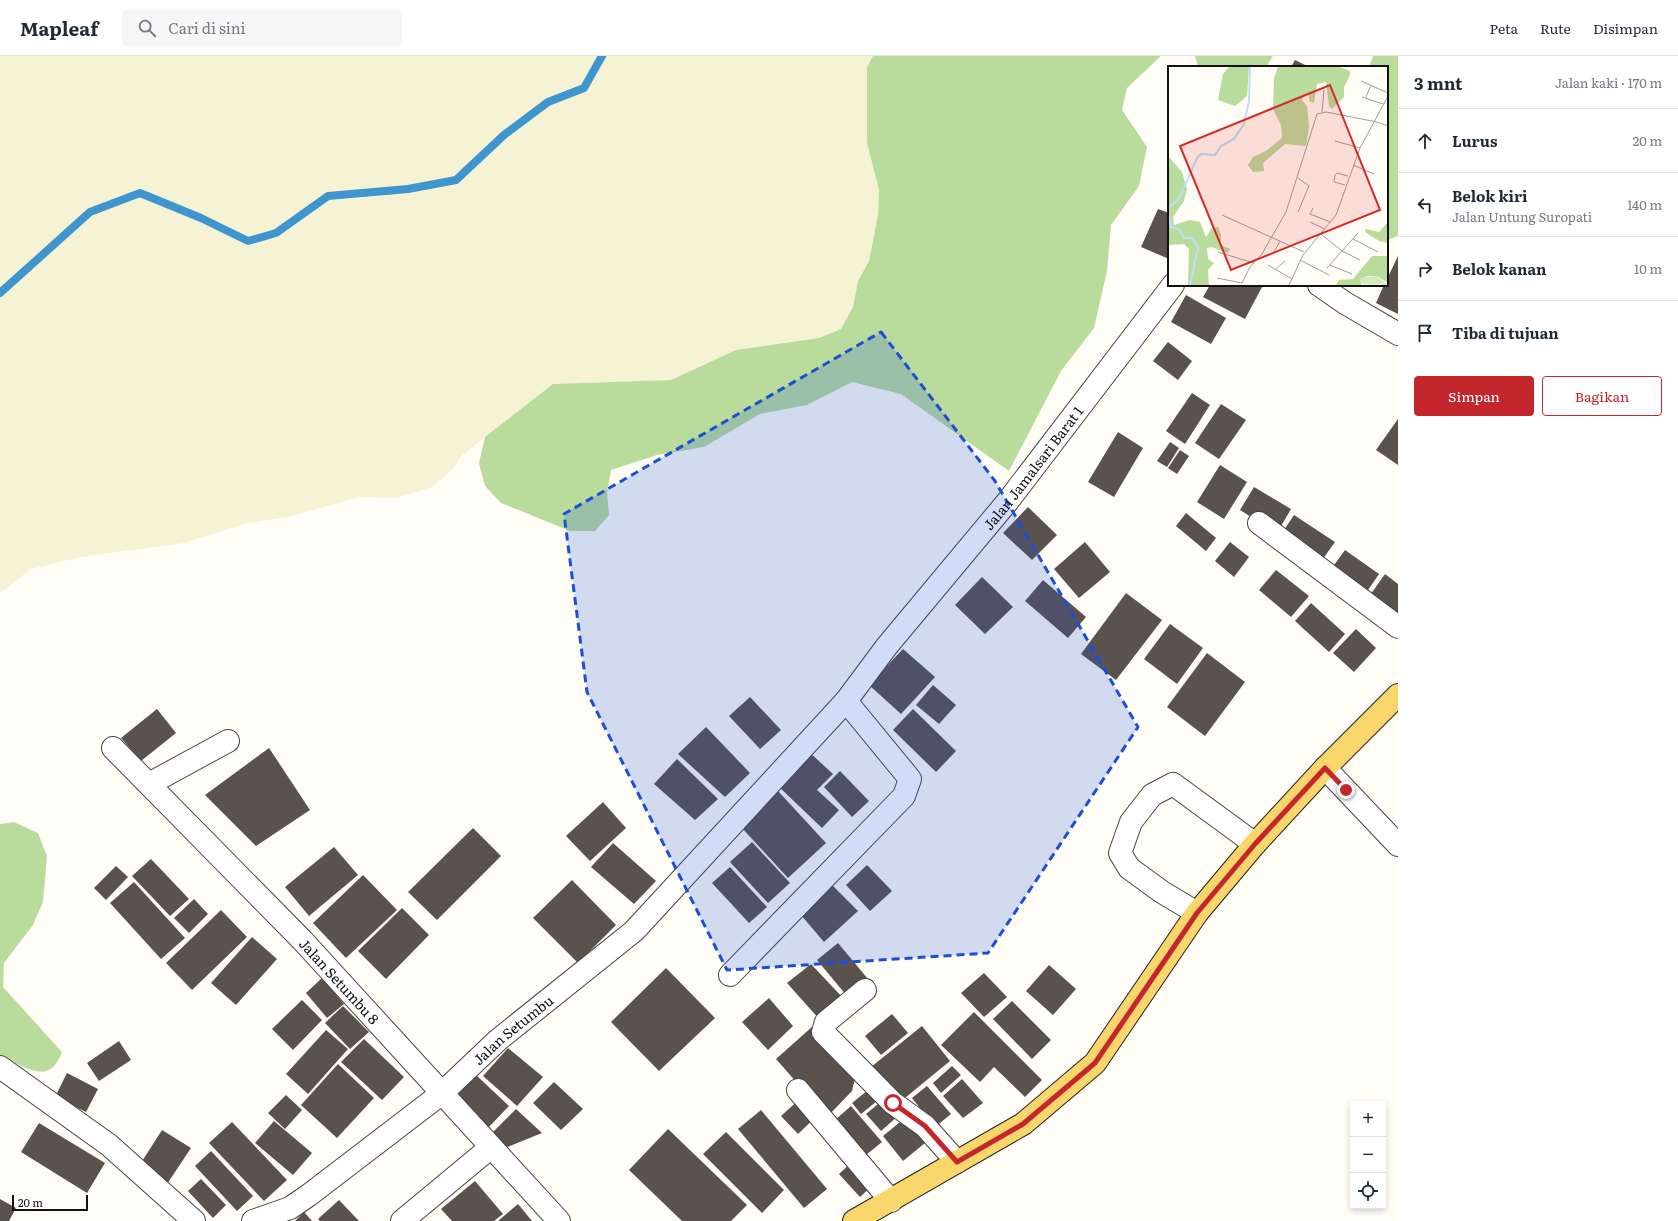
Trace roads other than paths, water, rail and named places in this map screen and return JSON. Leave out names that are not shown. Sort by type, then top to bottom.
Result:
[{"type":"main road","points":[[854,1221],[1023,1124],[1095,1063],[1197,913],[1255,844],[1325,768],[1398,694]]},
{"type":"street","name":"Jalan Jamalsari Barat 1","points":[[846,701],[887,646],[1008,501],[1172,286]]},
{"type":"street","points":[[1320,286],[1345,303],[1398,334]]},
{"type":"street","points":[[1259,523],[1398,627]]},
{"type":"street","points":[[730,975],[904,796],[910,779],[846,701]]},
{"type":"street","name":"Jalan Setumbu","points":[[253,1221],[290,1208],[442,1094],[498,1040],[634,931],[747,806],[846,701]]},
{"type":"street","points":[[148,784],[228,741]]},
{"type":"street","name":"Jalan Setumbu 8","points":[[113,748],[303,940],[490,1148],[559,1221]]},
{"type":"street","points":[[1325,768],[1398,845]]},
{"type":"street","points":[[1197,913],[1162,892],[1129,868],[1120,853],[1131,822],[1152,795],[1173,784],[1255,844]]},
{"type":"street","points":[[866,990],[826,1022],[823,1032],[893,1103],[925,1126],[957,1162]]},
{"type":"street","points":[[0,1066],[110,1145],[194,1221]]},
{"type":"street","points":[[798,1090],[891,1201]]},
{"type":"street","points":[[402,1221],[490,1148]]},
{"type":"waterway","points":[[0,293],[90,212],[140,193],[201,218],[248,241],[276,233],[328,196],[408,189],[456,180],[504,135],[548,102],[584,88],[602,56]]}]
